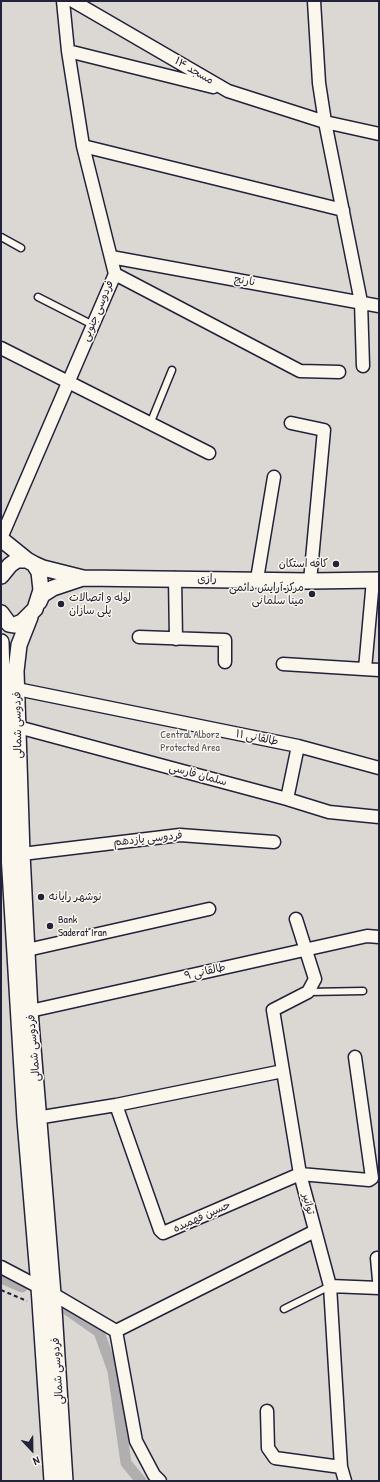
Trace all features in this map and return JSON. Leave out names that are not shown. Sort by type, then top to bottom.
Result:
[{"type":"street","name":"فردوسی جنوبی","points":[[1,538],[115,274],[84,146],[68,51],[63,1]]},
{"type":"street","name":"مسجد ۱۴","points":[[73,1],[228,91],[325,122],[379,134]]},
{"type":"street","points":[[314,1],[319,83],[325,122],[361,302],[363,366]]},
{"type":"street","points":[[68,51],[228,91]]},
{"type":"street","points":[[84,146],[343,210]]},
{"type":"street","name":"نارنج","points":[[111,257],[379,306]]},
{"type":"street","points":[[115,274],[300,371],[339,372]]},
{"type":"street","points":[[1,348],[210,454]]},
{"type":"street","points":[[291,423],[324,430],[310,581]]},
{"type":"street","points":[[257,579],[274,477]]},
{"type":"street","points":[[1,538],[30,562],[41,580],[40,595],[32,613]]},
{"type":"street","points":[[1,576],[10,565],[17,560],[30,562],[57,572],[84,578]]},
{"type":"street","points":[[1,613],[9,624],[15,625],[32,613],[42,595],[62,584],[84,578]]},
{"type":"street","name":"رازی","points":[[84,578],[257,579],[310,581],[376,580]]},
{"type":"street","points":[[175,578],[176,639]]},
{"type":"street","points":[[365,669],[376,580]]},
{"type":"street","name":"فردوسی شمالی","points":[[32,613],[19,645],[16,671],[22,854],[30,1011],[32,1119],[39,1286],[52,1481]]},
{"type":"street","points":[[139,637],[225,640],[225,662]]},
{"type":"street","name":"فردوسی شمالی","points":[[1,642],[4,803],[32,1119],[53,1294],[65,1481]]},
{"type":"street","points":[[283,664],[379,670]]},
{"type":"street","name":"طالقانی ۱۱","points":[[17,689],[298,746],[379,768]]},
{"type":"street","name":"سلمان فارسی","points":[[18,726],[287,799],[329,812],[379,817]]},
{"type":"street","points":[[287,799],[298,746]]},
{"type":"street","name":"فردوسی یازدهم","points":[[22,854],[180,835],[274,842]]},
{"type":"street","points":[[27,950],[208,909]]},
{"type":"street","points":[[296,919],[315,979],[308,992]]},
{"type":"street","name":"طالقانی ۹","points":[[30,1011],[368,936],[379,937]]},
{"type":"street","name":"توانیر","points":[[308,992],[273,1010],[300,1174],[330,1286],[341,1467],[345,1481]]},
{"type":"street","points":[[300,1174],[369,1180],[372,1178],[355,1057]]},
{"type":"street","points":[[32,1119],[116,1105],[283,1072]]},
{"type":"street","name":"حسین فهمیده","points":[[116,1105],[160,1230],[163,1233],[300,1174]]},
{"type":"street","points":[[116,1331],[315,1231]]},
{"type":"street","points":[[377,1258],[379,1280]]},
{"type":"street","points":[[1,1267],[39,1286]]},
{"type":"street","points":[[330,1286],[379,1288]]},
{"type":"street","points":[[53,1294],[116,1331],[136,1441],[154,1475],[160,1481]]},
{"type":"street","points":[[267,1411],[268,1448],[275,1458],[341,1467]]},
{"type":"lane","points":[[1,237],[21,248]]},
{"type":"lane","points":[[38,298],[92,325]]},
{"type":"lane","points":[[150,424],[172,370]]},
{"type":"lane","points":[[308,992],[363,991]]},
{"type":"lane","points":[[284,1309],[330,1286]]},
{"type":"path","points":[[1,1290],[40,1306]]},
{"type":"green space","name":"Central Alborz Protected Area","points":[[1,1],[379,1],[379,1481],[1,1481]]},
{"type":"waterway","points":[[1,1278],[22,1287]]},
{"type":"waterway","points":[[66,1309],[99,1332],[113,1371],[126,1463],[141,1481]]},
{"type":"place","name":"کافه استکان","points":[[336,564]]},
{"type":"place","name":"مرکز آرایش دائمی مینا سلمانی","points":[[312,594]]},
{"type":"place","name":"لوله و اتصالات پلی سازان","points":[[61,604]]},
{"type":"place","name":"نوشهر رایانه","points":[[41,897]]},
{"type":"place","name":"Bank Saderat Iran","points":[[50,926]]}]
